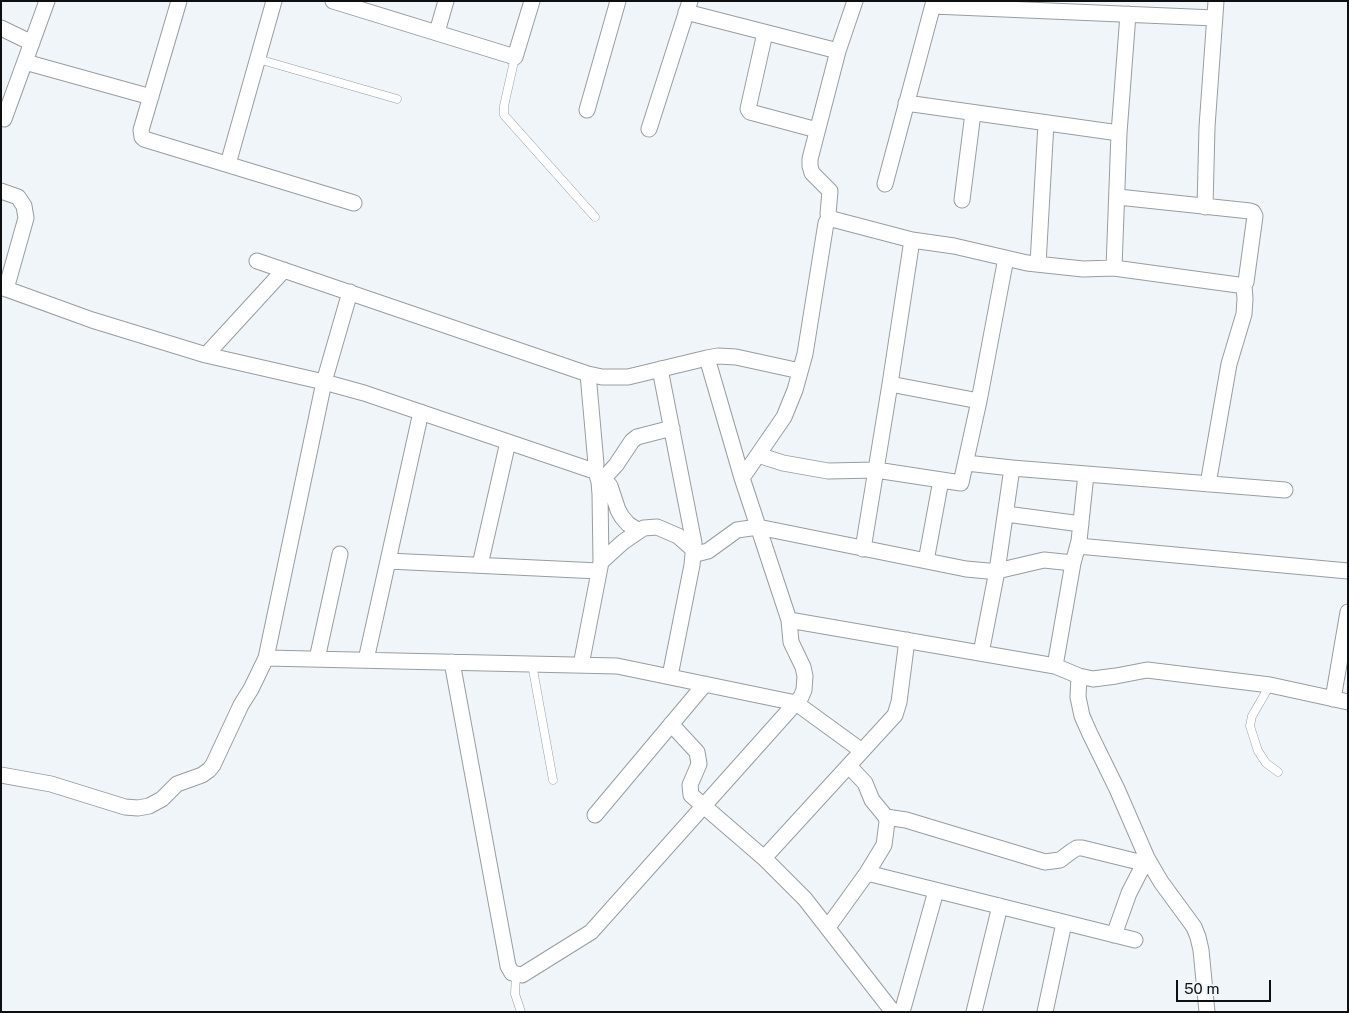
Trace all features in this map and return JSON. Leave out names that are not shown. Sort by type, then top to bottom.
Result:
[{"type":"street","points":[[1,118],[4,120],[47,1]]},
{"type":"street","points":[[179,1],[141,130],[142,137],[354,203]]},
{"type":"street","points":[[228,164],[274,1]]},
{"type":"street","points":[[334,1],[515,57],[532,1]]},
{"type":"street","points":[[437,32],[446,1]]},
{"type":"street","points":[[587,110],[618,1]]},
{"type":"street","points":[[742,478],[784,417],[805,354],[826,223],[829,217],[830,191],[812,173],[810,166],[812,151],[838,51],[855,1]]},
{"type":"street","points":[[1205,206],[1207,127],[1216,1]]},
{"type":"street","points":[[885,184],[933,4],[1215,18]]},
{"type":"street","points":[[649,129],[688,7],[765,33],[838,51]]},
{"type":"street","points":[[1114,268],[1128,14]]},
{"type":"street","points":[[1,28],[32,43]]},
{"type":"street","points":[[765,33],[748,109],[750,112],[817,130]]},
{"type":"street","points":[[25,62],[151,97]]},
{"type":"street","points":[[906,103],[1120,133]]},
{"type":"street","points":[[962,200],[973,112]]},
{"type":"street","points":[[1038,264],[1046,123]]},
{"type":"street","points":[[1,191],[18,197],[24,206],[26,218],[3,288],[92,320],[206,355],[364,393],[591,470],[599,474],[610,486],[622,517],[628,524],[639,531]]},
{"type":"street","points":[[1118,198],[1250,211],[1255,216],[1246,282],[1244,284],[1244,314],[1229,364],[1208,484]]},
{"type":"street","points":[[829,217],[912,240],[954,246],[1038,264],[1083,269],[1114,268],[1238,285],[1244,284]]},
{"type":"street","points":[[863,548],[912,240]]},
{"type":"street","points":[[758,455],[828,471],[876,470],[961,483],[979,401],[1006,258]]},
{"type":"street","points":[[257,261],[588,374],[602,377],[621,377],[718,356],[800,371]]},
{"type":"street","points":[[206,355],[284,270]]},
{"type":"street","points":[[1,775],[51,784],[125,807],[138,808],[149,806],[162,799],[177,784],[202,775],[209,770],[266,658],[324,382],[350,292]]},
{"type":"street","points":[[452,662],[508,966],[512,973],[522,975],[590,932],[796,703],[804,690],[805,676],[803,667],[791,642],[789,620],[742,478],[707,358]]},
{"type":"street","points":[[660,369],[693,531],[694,550],[670,676]]},
{"type":"street","points":[[581,665],[600,566],[599,474],[596,464],[588,374]]},
{"type":"street","points":[[890,384],[979,401]]},
{"type":"street","points":[[366,660],[420,412]]},
{"type":"street","points":[[599,474],[616,465],[632,441],[637,437],[672,428]]},
{"type":"street","points":[[480,565],[508,442]]},
{"type":"street","points":[[966,462],[1012,468],[1286,490]]},
{"type":"street","points":[[981,653],[997,571],[1012,468]]},
{"type":"street","points":[[1054,666],[1073,563],[1078,546],[1086,474]]},
{"type":"street","points":[[926,561],[940,480]]},
{"type":"street","points":[[1006,514],[1081,524]]},
{"type":"street","points":[[388,561],[480,565],[600,566],[623,542],[639,531],[651,526],[657,526],[678,536],[694,550],[704,552],[737,530],[758,527],[966,569],[997,571],[1044,560],[1073,563]]},
{"type":"street","points":[[1078,546],[1348,571]]},
{"type":"street","points":[[317,660],[340,554]]},
{"type":"street","points":[[789,620],[1054,666],[1079,676],[1102,678],[1147,670],[1270,685],[1340,700],[1348,612]]},
{"type":"street","points":[[764,858],[895,715],[898,709],[907,640]]},
{"type":"street","points":[[266,658],[617,666],[796,703],[862,751]]},
{"type":"street","points":[[1079,676],[1078,697],[1082,716],[1117,789],[1145,860],[1194,928],[1198,937],[1207,1012]]},
{"type":"street","points":[[594,815],[705,684]]},
{"type":"street","points":[[671,724],[697,752],[698,764],[689,792],[764,858],[805,899],[828,927],[888,1010]]},
{"type":"street","points":[[828,927],[867,873],[884,845],[886,836],[886,817],[872,800],[865,783],[849,766]]},
{"type":"street","points":[[886,817],[906,820],[1045,862],[1060,860],[1077,848],[1145,860]]},
{"type":"street","points":[[1114,935],[1129,893],[1145,860]]},
{"type":"street","points":[[867,873],[1135,940]]},
{"type":"street","points":[[902,1012],[936,890]]},
{"type":"street","points":[[974,1012],[1000,906]]},
{"type":"street","points":[[1045,1012],[1064,923]]},
{"type":"lane","points":[[515,57],[504,106],[504,115],[595,217]]},
{"type":"lane","points":[[258,59],[397,99]]},
{"type":"lane","points":[[532,664],[553,780]]},
{"type":"lane","points":[[1270,685],[1252,716],[1250,726],[1258,751],[1266,763],[1278,772]]},
{"type":"lane","points":[[516,975],[515,994],[521,1012]]}]
